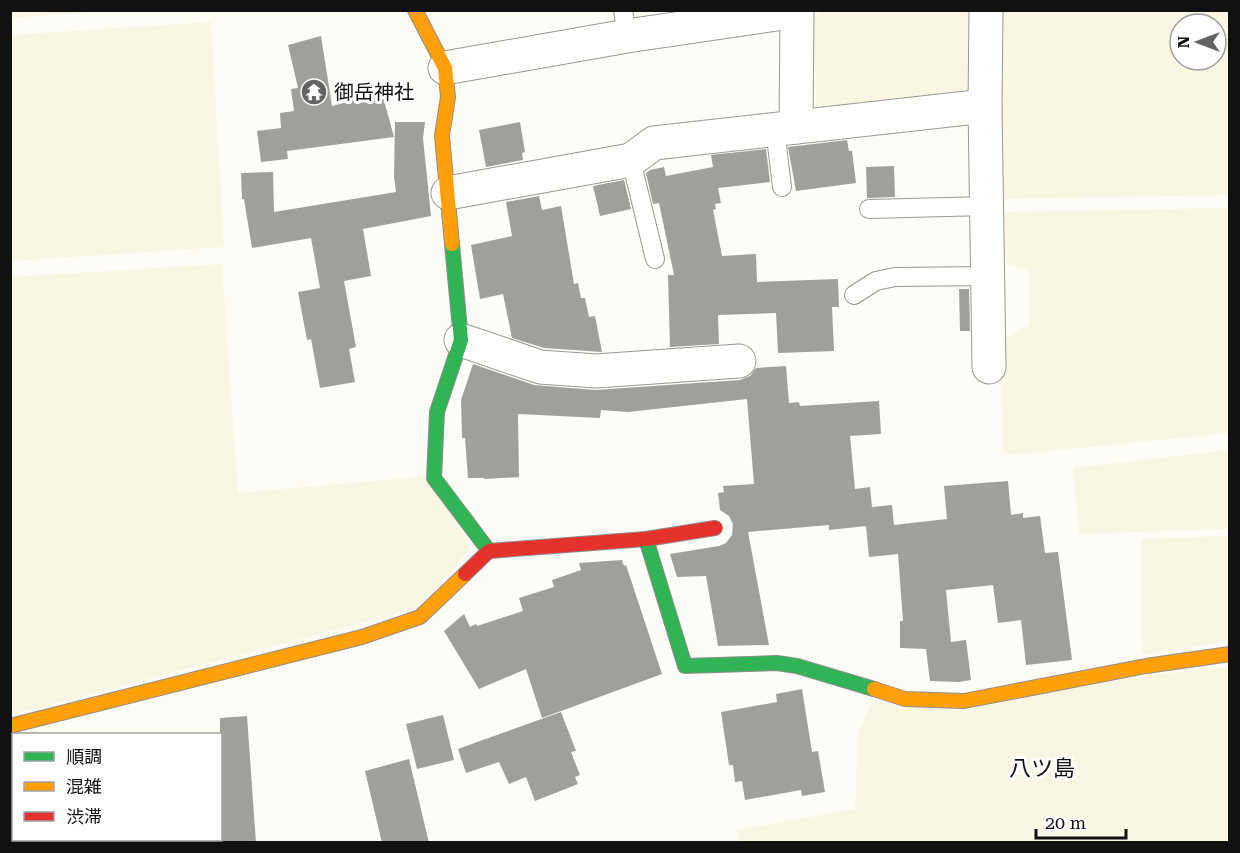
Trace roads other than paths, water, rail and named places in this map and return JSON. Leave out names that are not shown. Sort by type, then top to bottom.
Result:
[{"type":"street","points":[[415,10],[445,68],[448,97],[442,136],[461,340],[437,412],[434,478],[489,551]]},
{"type":"street","points":[[986,10],[986,206],[990,368]]},
{"type":"street","points":[[445,68],[625,23],[797,11],[785,128]]},
{"type":"street","points":[[448,193],[631,160],[654,143],[985,106]]},
{"type":"street","points":[[461,340],[540,368],[596,371],[739,361]]},
{"type":"street","points":[[10,726],[362,637],[420,617],[489,551],[646,539],[715,528]]},
{"type":"street","points":[[646,539],[685,666],[777,663],[797,666],[905,699],[964,701],[1146,666],[1230,654]]},
{"type":"lane","points":[[782,187],[785,128]]},
{"type":"lane","points":[[631,160],[655,260]]},
{"type":"lane","points":[[869,209],[986,206]]},
{"type":"lane","points":[[854,295],[876,281],[895,277],[988,276]]},
{"type":"place","name":"御岳神社","points":[[314,92]]},
{"type":"district","name":"八ツ島","points":[[1042,768]]}]
